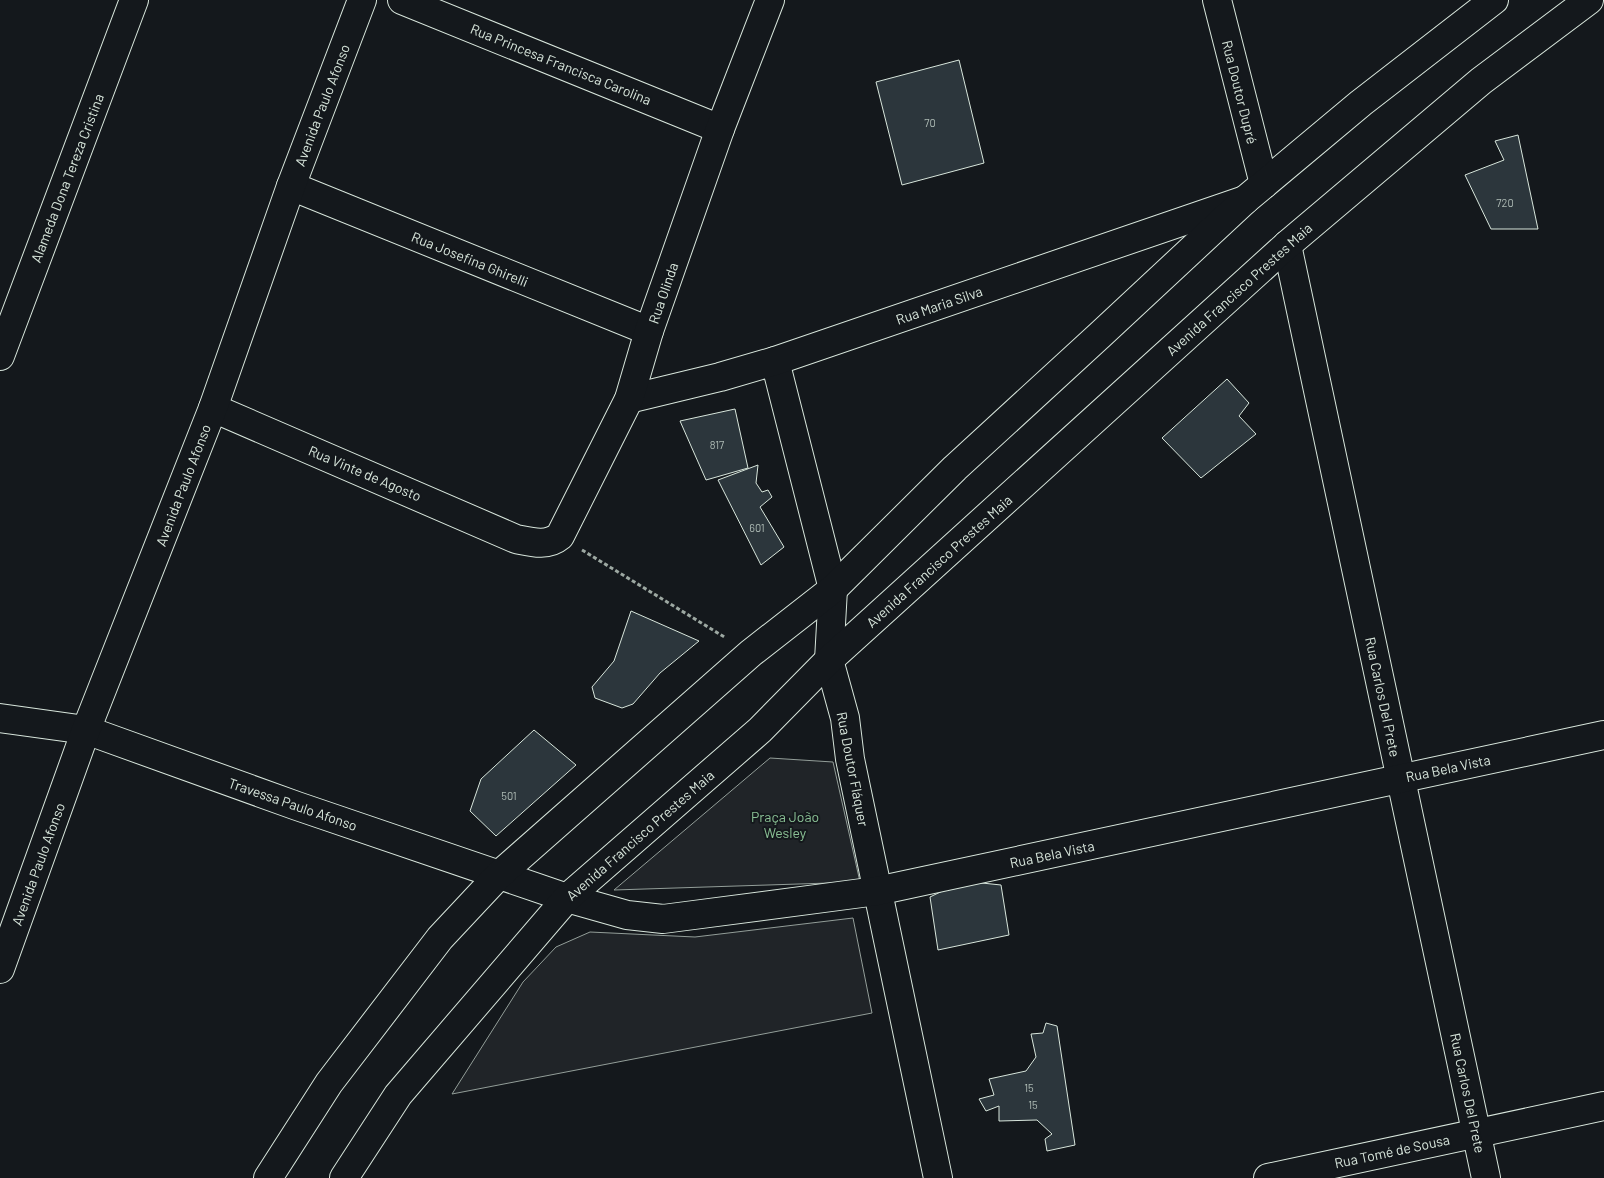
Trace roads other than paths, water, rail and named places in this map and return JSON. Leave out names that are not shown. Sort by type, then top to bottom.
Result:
[{"type":"street","name":"Alameda Dona Tereza Cristina","points":[[0,356],[134,0]]},
{"type":"street","name":"Avenida Paulo Afonso","points":[[0,969],[86,730],[213,408],[291,186],[362,0]]},
{"type":"street","name":"Rua Princesa Francisca Carolina","points":[[402,0],[720,129]]},
{"type":"street","name":"Rua Olinda","points":[[516,539],[534,543],[546,543],[554,541],[560,536],[629,399],[649,331],[720,129],[770,0]]},
{"type":"street","name":"Rua Doutor Dupré","points":[[1217,0],[1255,192]]},
{"type":"street","points":[[268,1178],[334,1076],[440,938],[499,875],[751,653],[833,589],[955,468],[1255,192],[1361,103],[1494,0]]},
{"type":"street","name":"Avenida Francisco Prestes Maia","points":[[344,1178],[398,1095],[567,898],[760,730],[829,660],[1287,245],[1481,81],[1590,0]]},
{"type":"street","name":"Rua Josefina Ghirelli","points":[[291,186],[649,331]]},
{"type":"street","name":"Rua Maria Silva","points":[[629,399],[720,377],[775,361],[1255,192]]},
{"type":"street","name":"Rua Carlos Del Prete","points":[[1287,245],[1486,1178]]},
{"type":"street","name":"Rua Doutor Fláquer","points":[[775,361],[833,589],[829,660],[844,718],[850,759],[938,1178]]},
{"type":"street","name":"Rua Vinte de Agosto","points":[[213,408],[516,539]]},
{"type":"street","name":"Travessa Paulo Afonso","points":[[0,718],[86,730],[297,806],[499,875]]},
{"type":"street","name":"Rua Bela Vista","points":[[499,875],[567,898],[626,915],[663,919],[877,891],[1604,735]]},
{"type":"street","name":"Rua Tomé de Sousa","points":[[1268,1178],[1604,1106]]},
{"type":"park label","name":"Praça João Wesley","points":[[785,824]]}]
